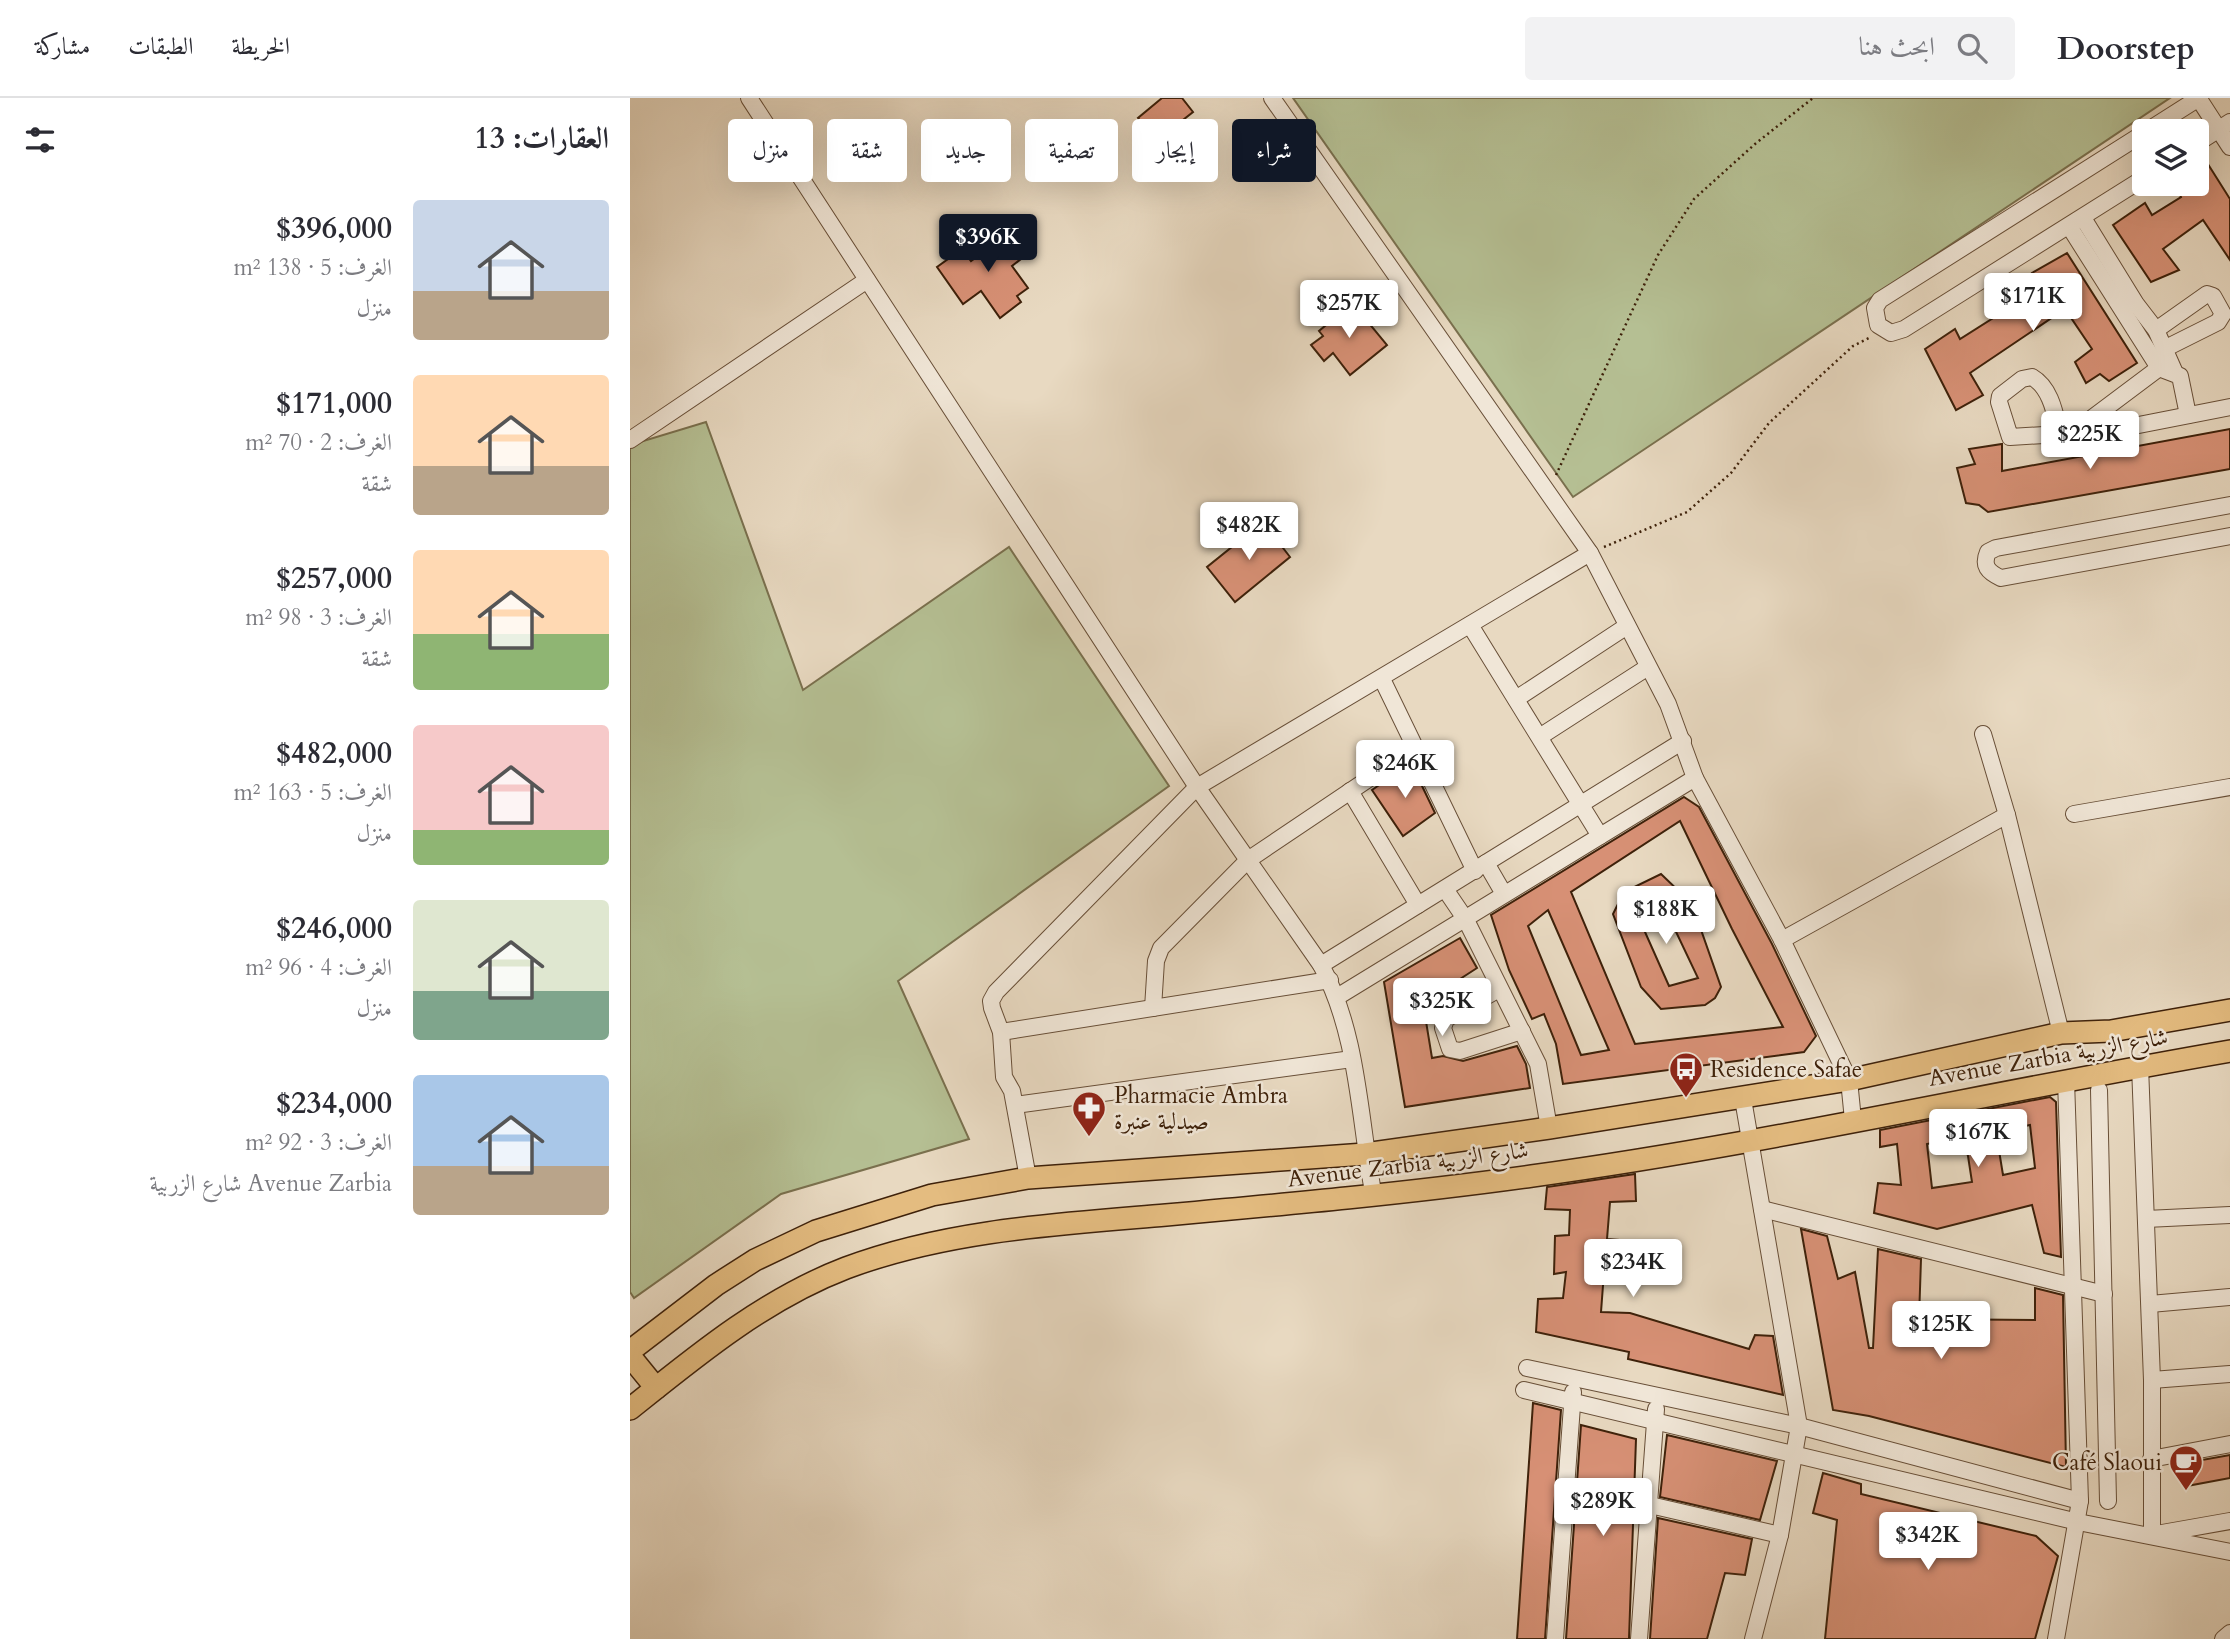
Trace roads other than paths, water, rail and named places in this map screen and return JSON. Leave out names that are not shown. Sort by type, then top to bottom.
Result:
[{"type":"main road","name":"Avenue Zarbia شارع الزربية","points":[[630,1354],[716,1285],[755,1260],[816,1231],[932,1195],[1028,1178],[1366,1154],[1549,1128],[1849,1080],[2062,1033],[2111,1031],[2230,1010]]},
{"type":"main road","points":[[2111,1031],[2118,1070]]},
{"type":"main road","name":"Avenue Zarbia شارع الزربية","points":[[630,1409],[751,1317],[844,1269],[884,1255],[1027,1227],[1374,1197],[1751,1142],[1853,1120],[2230,1051]]},
{"type":"main road","points":[[630,1354],[656,1388]]},
{"type":"street","points":[[749,98],[1197,787],[1330,980],[1337,997],[1352,1059],[1374,1197]]},
{"type":"street","points":[[1272,98],[1590,553],[1683,741],[1695,778],[1782,940],[1849,1080],[1853,1120]]},
{"type":"street","points":[[2166,119],[2199,98],[2224,125],[2230,147]]},
{"type":"street","points":[[2209,135],[2224,125]]},
{"type":"street","points":[[2132,140],[1880,300],[1875,317],[1885,331],[1904,329],[2132,186]]},
{"type":"street","points":[[2076,222],[2156,330],[2166,348],[2167,370]]},
{"type":"street","points":[[2076,222],[2167,370],[2182,383],[2188,415]]},
{"type":"street","points":[[630,440],[867,280]]},
{"type":"street","points":[[2156,330],[2207,295],[2213,296],[2221,309],[2223,314],[2218,322],[2166,348]]},
{"type":"street","points":[[2089,430],[2088,423],[2091,419],[2167,370]]},
{"type":"street","points":[[2060,434],[2089,430],[2098,433],[2230,407]]},
{"type":"street","points":[[2230,505],[1996,548],[1988,552],[1986,566],[1990,573],[2001,578],[2230,536]]},
{"type":"street","points":[[1028,1178],[1014,1105],[1004,1077],[1001,1032],[992,1009],[991,1000],[996,992],[1197,787],[1590,553]]},
{"type":"street","points":[[1470,625],[1541,736],[1600,836]]},
{"type":"street","points":[[1516,699],[1627,626]]},
{"type":"street","points":[[1541,736],[1648,667]]},
{"type":"street","points":[[1382,679],[1413,749],[1481,867],[1504,894]]},
{"type":"street","points":[[1983,734],[2007,815],[2062,1033]]},
{"type":"street","points":[[1321,965],[1683,741]]},
{"type":"street","points":[[1153,1008],[1156,961],[1161,948],[1248,860],[1413,749]]},
{"type":"street","points":[[1337,997],[1695,778]]},
{"type":"street","points":[[2074,814],[2230,787]]},
{"type":"street","points":[[1350,791],[1418,905]]},
{"type":"street","points":[[1782,940],[2007,815]]},
{"type":"street","points":[[1445,889],[1466,920],[1538,1064],[1549,1128]]},
{"type":"street","points":[[1001,1032],[1330,980]]},
{"type":"street","points":[[1499,989],[1446,1019],[1443,1028],[1450,1049],[1460,1051],[1522,1031]]},
{"type":"street","points":[[1014,1105],[1352,1059]]},
{"type":"street","points":[[2140,1066],[2152,1380],[2152,1535]]},
{"type":"street","points":[[2056,1639],[2060,1602],[2078,1522],[2080,1501],[2066,1080]]},
{"type":"street","points":[[2099,1090],[2108,1501]]},
{"type":"street","points":[[1742,1099],[1799,1426],[1780,1535],[1753,1639]]},
{"type":"street","points":[[2069,1139],[2100,1138]]},
{"type":"street","points":[[1762,1209],[2104,1294]]},
{"type":"street","points":[[2146,1219],[2230,1214]]},
{"type":"street","points":[[2150,1304],[2230,1297]]},
{"type":"street","points":[[1527,1368],[1799,1426],[2080,1501]]},
{"type":"street","points":[[2152,1380],[2230,1374]]},
{"type":"street","points":[[1555,1639],[1574,1380]]},
{"type":"street","points":[[1524,1390],[2078,1522],[2230,1552]]},
{"type":"street","points":[[1639,1639],[1654,1419],[1659,1396]]},
{"type":"street","points":[[2080,1441],[2107,1440]]},
{"type":"street","points":[[1864,1471],[1867,1444]]},
{"type":"street","points":[[2151,1459],[2230,1444]]},
{"type":"street","points":[[1650,1504],[1780,1535]]},
{"type":"street","points":[[2152,1535],[2230,1521]]},
{"type":"street","points":[[2223,1639],[2230,1633]]},
{"type":"place","name":"Residence Safae","points":[[1686,1099]]},
{"type":"place","name":"Pharmacie Ambra صيدلية عنبرة","points":[[1089,1138]]},
{"type":"place","name":"Café Slaoui","points":[[2186,1492]]}]
